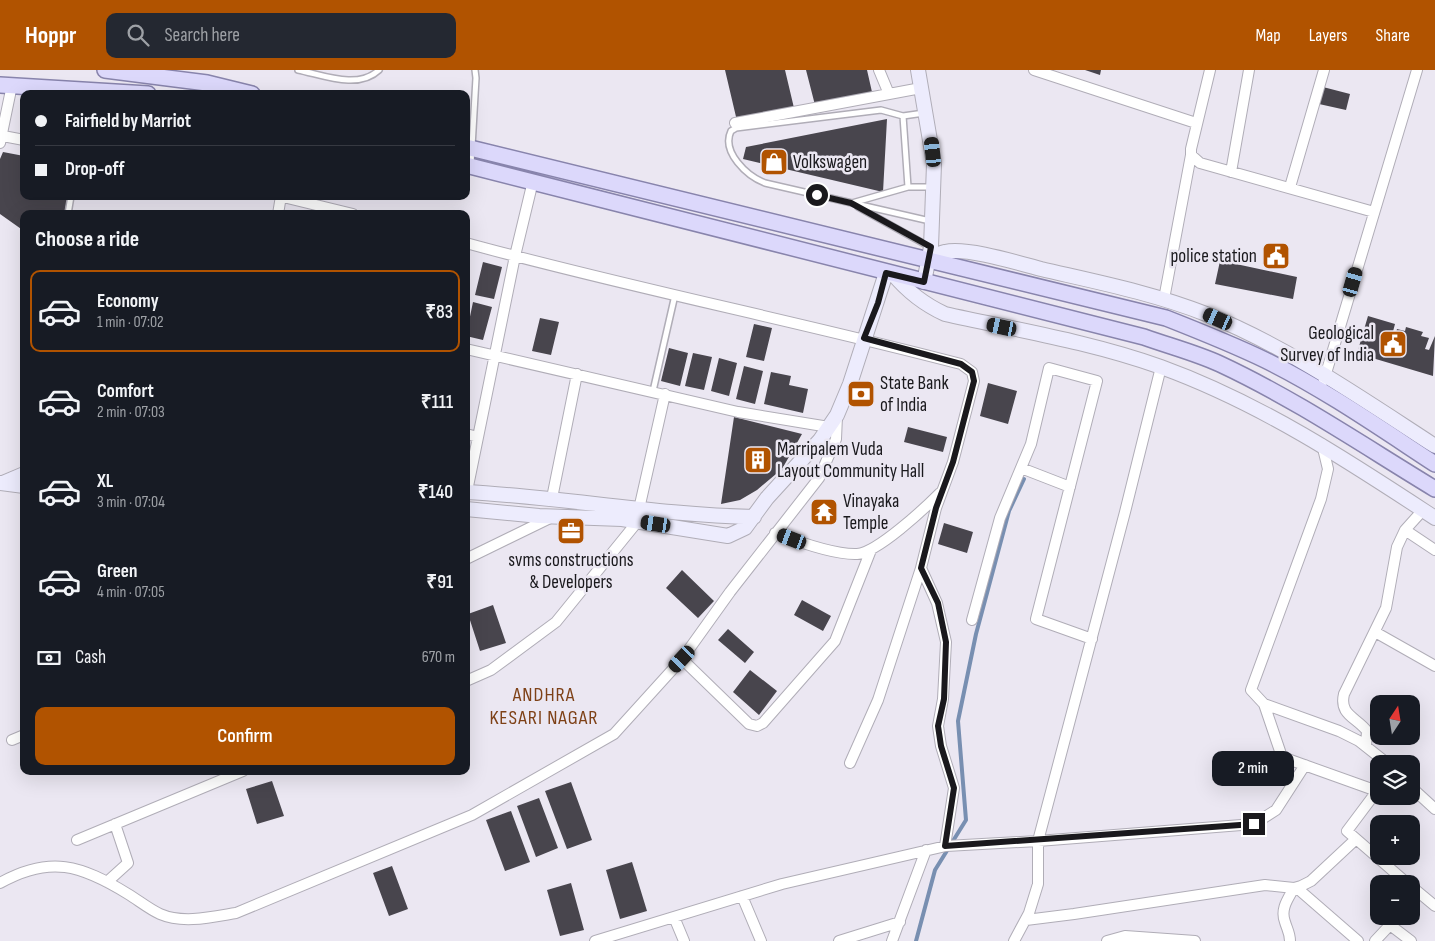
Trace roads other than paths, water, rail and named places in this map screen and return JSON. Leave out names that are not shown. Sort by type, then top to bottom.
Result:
[{"type":"main road","points":[[105,70],[207,83],[236,90]]},
{"type":"main road","points":[[6,85],[85,90]]},
{"type":"main road","points":[[470,148],[930,254],[1166,318],[1209,334],[1266,360],[1435,464]]},
{"type":"main road","points":[[470,166],[1144,337],[1218,364],[1314,414],[1435,489]]},
{"type":"street","points":[[879,70],[889,94]]},
{"type":"street","points":[[918,70],[934,164],[933,222],[930,254],[924,282]]},
{"type":"street","points":[[1034,70],[1196,123]]},
{"type":"street","points":[[1164,299],[1196,123],[1210,70]]},
{"type":"street","points":[[1231,172],[1249,70]]},
{"type":"street","points":[[1290,187],[1324,70]]},
{"type":"street","points":[[1320,392],[1416,70]]},
{"type":"street","points":[[6,85],[1,140],[20,140]]},
{"type":"street","points":[[735,123],[922,88]]},
{"type":"street","points":[[1191,155],[1200,163],[1374,212]]},
{"type":"street","points":[[470,478],[515,256],[533,181]]},
{"type":"street","points":[[297,200],[337,210]]},
{"type":"street","points":[[470,245],[675,295],[864,338],[961,364],[972,372],[974,381],[953,462],[928,537],[921,568],[897,636],[878,700],[850,764]]},
{"type":"street","points":[[930,254],[951,251],[993,257],[1164,299],[1244,330],[1325,375],[1435,446]]},
{"type":"street","points":[[470,493],[552,498],[638,515],[728,536],[745,528],[837,415],[889,274],[924,305],[945,314],[1099,348],[1161,367],[1227,394],[1322,444],[1429,514],[1405,530],[1397,547],[1386,608],[1343,699],[1345,712],[1367,731],[1366,746]]},
{"type":"street","points":[[470,350],[738,412],[829,427]]},
{"type":"street","points":[[1014,941],[1026,920],[1038,884],[1038,841],[1092,639],[1161,367]]},
{"type":"street","points":[[972,620],[1000,518],[1031,444],[1049,368],[1097,381],[1036,619],[1092,639]]},
{"type":"street","points":[[552,498],[577,374]]},
{"type":"street","points":[[470,679],[491,670],[556,622],[638,515],[665,394]]},
{"type":"street","points":[[0,883],[21,872],[57,865],[86,872],[107,882],[162,915],[196,920],[236,913],[472,815],[614,734],[682,659],[775,533],[819,478],[836,439],[837,415]]},
{"type":"street","points":[[470,435],[478,437]]},
{"type":"street","points":[[1322,444],[1328,469],[1321,500],[1251,690],[1264,704],[1282,758],[1377,791],[1347,832],[1398,875]]},
{"type":"street","points":[[1021,468],[1070,487]]},
{"type":"street","points":[[2,483],[20,476]]},
{"type":"street","points":[[2,483],[20,485]]},
{"type":"street","points":[[775,533],[808,546],[857,554],[871,550],[921,512],[942,492]]},
{"type":"street","points":[[470,509],[554,516],[754,517]]},
{"type":"street","points":[[470,557],[554,516]]},
{"type":"street","points":[[1405,530],[1435,550]]},
{"type":"street","points":[[682,659],[749,724],[757,726],[763,722],[835,641],[871,550]]},
{"type":"street","points":[[921,568],[938,603],[946,642],[944,699],[938,726],[941,746],[954,788],[949,846]]},
{"type":"street","points":[[1375,632],[1435,666]]},
{"type":"street","points":[[1264,704],[1339,731],[1366,746],[1377,755]]},
{"type":"street","points":[[12,740],[20,737]]},
{"type":"street","points":[[595,941],[625,937],[674,917],[790,882],[926,850],[949,846],[1254,824],[1276,810],[1305,765]]},
{"type":"street","points":[[77,840],[233,775]]},
{"type":"street","points":[[1420,795],[1435,809]]},
{"type":"street","points":[[107,882],[128,863],[115,824]]},
{"type":"street","points":[[1290,941],[1289,931],[1282,915],[1284,905],[1296,888],[1311,881],[1356,839]]},
{"type":"street","points":[[892,941],[926,850]]},
{"type":"street","points":[[1026,920],[1265,885],[1296,888],[1358,941]]},
{"type":"street","points":[[1420,893],[1435,906]]},
{"type":"street","points":[[742,896],[760,941]]},
{"type":"street","points":[[674,917],[684,941]]},
{"type":"street","points":[[839,941],[900,922]]},
{"type":"street","points":[[1375,941],[1390,925],[1411,941]]},
{"type":"street","points":[[1107,941],[1125,936],[1195,941]]},
{"type":"lane","points":[[298,70],[353,80],[367,78],[379,70]]},
{"type":"lane","points":[[470,148],[476,78],[475,70]]},
{"type":"lane","points":[[926,112],[903,116],[880,110],[731,130],[729,136],[730,148],[744,171],[753,178],[765,183],[933,222]]},
{"type":"lane","points":[[903,116],[908,187]]},
{"type":"lane","points":[[851,203],[908,187],[934,188]]},
{"type":"lane","points":[[851,203],[930,254]]},
{"type":"lane","points":[[653,391],[675,295]]},
{"type":"waterway","points":[[916,941],[935,870],[966,820],[958,721],[976,634],[1009,511],[1024,479]]},
{"type":"place","name":"Volkswagen","points":[[774,162]]},
{"type":"place","name":"police station","points":[[1276,256]]},
{"type":"place","name":"Geological Survey of India","points":[[1393,344]]},
{"type":"place","name":"State Bank of India","points":[[861,394]]},
{"type":"place","name":"Marripalem Vuda Layout Community Hall","points":[[758,460]]},
{"type":"place","name":"Vinayaka Temple","points":[[824,512]]},
{"type":"place","name":"svms constructions & Developers","points":[[571,531]]},
{"type":"district","name":"ANDHRA KESARI NAGAR","points":[[544,706]]}]
